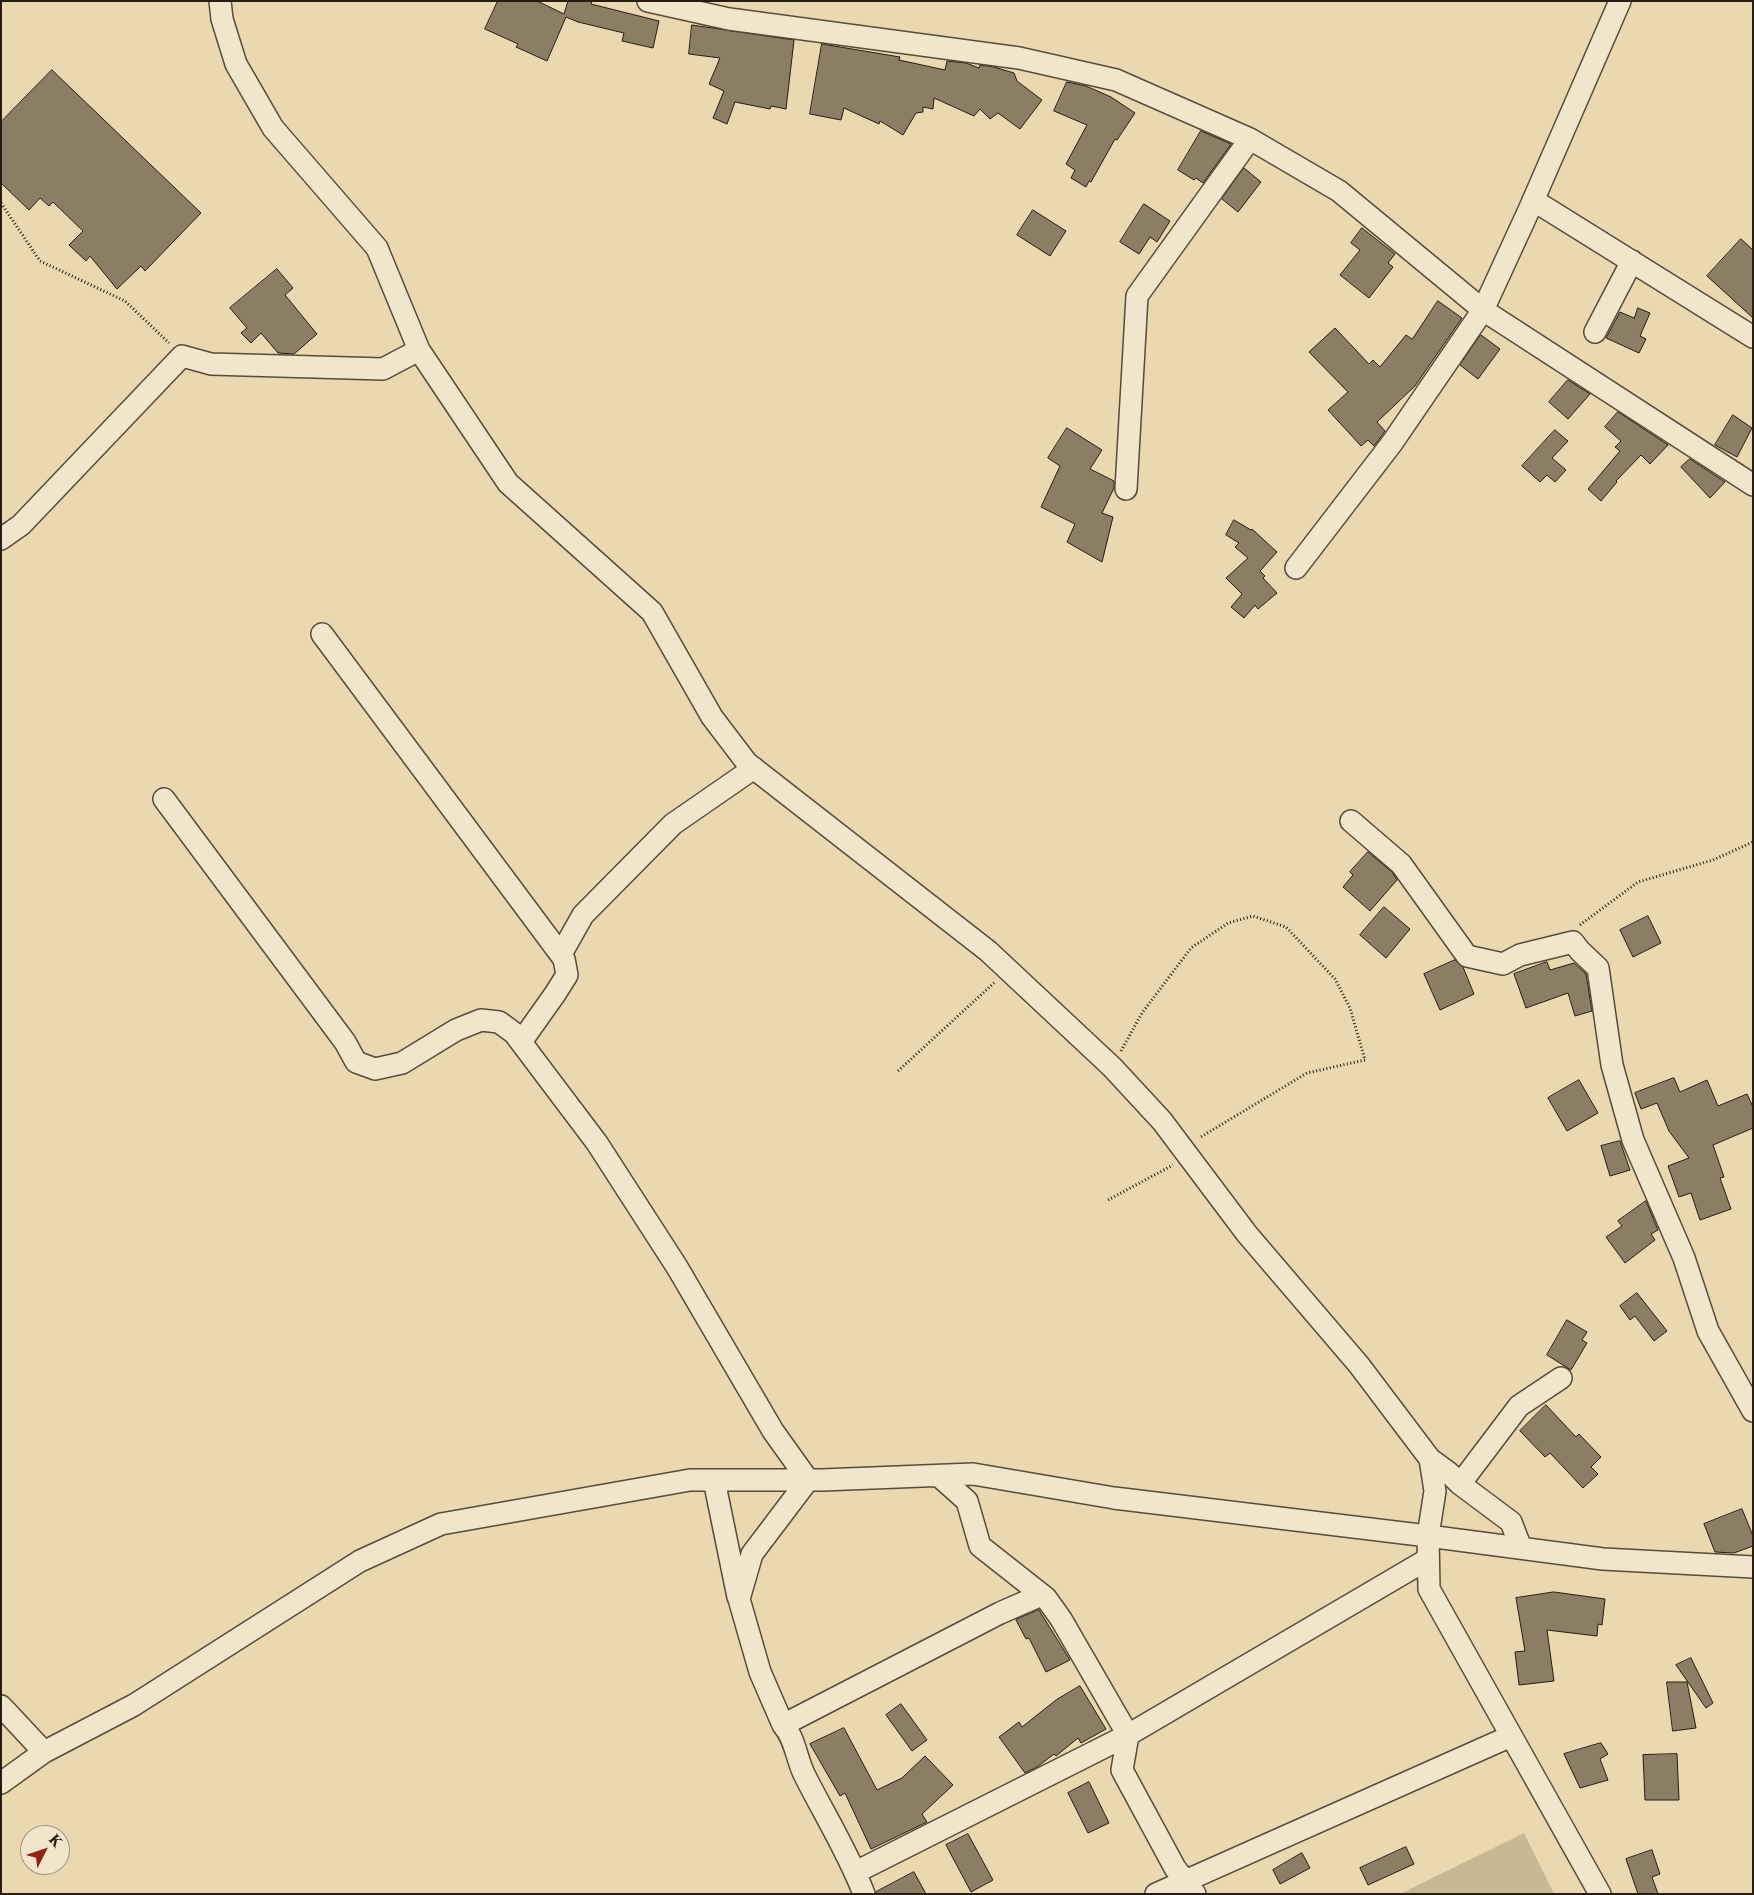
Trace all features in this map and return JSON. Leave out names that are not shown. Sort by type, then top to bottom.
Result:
[{"type":"street","points":[[220,1],[222,19],[236,64],[273,128],[377,248],[419,350],[508,483],[652,612],[712,717],[747,763],[988,951],[1112,1067],[1162,1120],[1247,1234],[1359,1366],[1430,1459],[1511,1522],[1521,1548]]},
{"type":"street","points":[[648,1],[728,19],[1019,58],[1116,80],[1250,139],[1339,191],[1483,310],[1752,477]]},
{"type":"street","points":[[1296,568],[1392,443],[1483,310],[1620,1]]},
{"type":"street","points":[[1126,489],[1137,296],[1250,139]]},
{"type":"street","points":[[1533,200],[1753,337]]},
{"type":"street","points":[[1595,332],[1632,262]]},
{"type":"street","points":[[1,539],[22,526],[182,356],[211,364],[383,369],[419,350]]},
{"type":"street","points":[[322,634],[564,959],[567,975],[521,1042]]},
{"type":"street","points":[[561,954],[583,915],[673,824],[754,768]]},
{"type":"street","points":[[164,800],[345,1042],[356,1062],[375,1069],[402,1063],[456,1030],[481,1020],[499,1022],[514,1033],[597,1143],[677,1267],[774,1431],[808,1480]]},
{"type":"street","points":[[1351,821],[1401,864],[1467,956],[1503,964],[1520,955],[1573,942],[1598,968],[1612,1065],[1633,1140],[1684,1258],[1708,1331],[1753,1410]]},
{"type":"street","points":[[1460,1484],[1519,1406],[1560,1378]]},
{"type":"street","points":[[1430,1459],[1435,1491],[1428,1536],[1429,1589],[1600,1894]]},
{"type":"street","points":[[1,1783],[44,1752],[134,1705],[360,1561],[441,1524],[690,1480],[808,1480],[973,1474],[1114,1498],[1603,1559],[1753,1567]]},
{"type":"street","points":[[939,1476],[967,1501],[980,1546],[1046,1598],[1061,1619],[1128,1735],[1122,1770],[1175,1868],[1190,1887]]},
{"type":"street","points":[[714,1480],[739,1599],[760,1672],[783,1725],[789,1732],[803,1772],[856,1872],[864,1894]]},
{"type":"street","points":[[739,1599],[752,1554],[808,1480]]},
{"type":"street","points":[[856,1872],[1128,1735],[1428,1559]]},
{"type":"street","points":[[783,1725],[1000,1613],[1039,1596],[1046,1598]]},
{"type":"street","points":[[1,1706],[44,1752]]},
{"type":"street","points":[[1156,1894],[1190,1887],[1511,1736]]},
{"type":"path","points":[[1,203],[40,261],[125,301],[182,356]]},
{"type":"path","points":[[1573,942],[1577,926],[1638,882],[1713,860],[1753,842]]},
{"type":"path","points":[[1108,1200],[1186,1153],[1214,1128],[1307,1073],[1365,1060],[1350,1008],[1335,979],[1286,927],[1253,916],[1228,923],[1191,948],[1142,1013],[1112,1067]]},
{"type":"path","points":[[898,1071],[1008,970]]},
{"type":"shaded area","points":[[1524,1833],[1554,1894],[1400,1894]]},
{"type":"building","points":[[498,1],[537,1],[564,14],[568,1],[592,1],[591,4],[659,21],[653,48],[622,41],[624,33],[578,22],[566,17],[547,61],[516,47],[518,44],[485,29]]},
{"type":"building","points":[[692,25],[794,40],[786,109],[771,106],[770,109],[735,102],[727,124],[713,118],[724,91],[709,84],[720,58],[689,54]]},
{"type":"building","points":[[822,44],[900,57],[899,60],[945,70],[947,61],[966,63],[979,68],[980,65],[994,67],[1014,73],[1017,81],[1042,100],[1020,129],[998,113],[990,119],[980,109],[974,116],[934,98],[933,109],[923,107],[923,112],[916,113],[903,135],[880,121],[879,124],[844,108],[841,120],[810,114]]},
{"type":"building","points":[[52,70],[201,213],[145,271],[141,266],[117,289],[90,256],[86,261],[69,245],[83,231],[53,202],[49,206],[40,198],[29,210],[1,183],[1,122]]},
{"type":"building","points":[[1067,82],[1086,86],[1111,97],[1135,113],[1117,140],[1115,139],[1091,182],[1089,181],[1086,187],[1071,178],[1075,170],[1066,164],[1087,125],[1054,111]]},
{"type":"building","points":[[1201,131],[1231,144],[1203,183],[1178,170]]},
{"type":"building","points":[[1244,168],[1261,182],[1238,212],[1222,199]]},
{"type":"building","points":[[1144,204],[1170,221],[1157,242],[1150,237],[1139,254],[1120,242]]},
{"type":"building","points":[[1033,210],[1066,231],[1050,256],[1017,235]]},
{"type":"building","points":[[1362,228],[1395,254],[1388,263],[1393,267],[1369,298],[1340,275],[1360,250],[1351,243]]},
{"type":"building","points":[[1741,239],[1753,250],[1753,318],[1707,276]]},
{"type":"building","points":[[277,269],[293,288],[285,295],[317,334],[294,354],[278,353],[261,333],[251,343],[241,333],[247,328],[230,308]]},
{"type":"building","points":[[1438,301],[1462,318],[1415,386],[1377,422],[1385,431],[1374,446],[1368,440],[1361,446],[1328,410],[1348,392],[1309,352],[1335,328],[1369,364],[1373,360],[1380,367],[1406,335],[1412,339]]},
{"type":"building","points":[[1638,308],[1650,313],[1640,336],[1646,339],[1639,353],[1606,338],[1620,312],[1634,318]]},
{"type":"building","points":[[1481,335],[1500,349],[1478,379],[1460,365]]},
{"type":"building","points":[[1568,380],[1590,394],[1568,419],[1549,402]]},
{"type":"building","points":[[1618,412],[1668,445],[1650,464],[1641,455],[1616,481],[1601,501],[1588,489],[1620,451],[1615,447],[1621,441],[1605,427]]},
{"type":"building","points":[[1733,415],[1752,428],[1737,457],[1715,445]]},
{"type":"building","points":[[1067,428],[1102,450],[1090,469],[1114,481],[1114,488],[1102,513],[1113,517],[1102,562],[1067,542],[1075,524],[1041,507],[1060,466],[1048,458]]},
{"type":"building","points":[[1555,430],[1568,441],[1552,458],[1566,470],[1555,482],[1547,475],[1540,482],[1522,466]]},
{"type":"building","points":[[1690,459],[1725,482],[1710,498],[1681,467]]},
{"type":"building","points":[[1234,520],[1252,529],[1277,552],[1260,571],[1265,576],[1263,578],[1277,593],[1258,609],[1255,605],[1244,618],[1231,607],[1242,594],[1226,578],[1248,558],[1235,547],[1239,543],[1226,535]]},
{"type":"building","points":[[1368,852],[1392,872],[1397,880],[1370,911],[1343,887],[1353,875],[1350,872]]},
{"type":"building","points":[[1384,907],[1410,929],[1386,958],[1360,935]]},
{"type":"building","points":[[1648,916],[1661,943],[1633,957],[1620,930]]},
{"type":"building","points":[[1455,960],[1463,967],[1474,994],[1440,1010],[1424,974]]},
{"type":"building","points":[[1547,962],[1550,970],[1574,963],[1586,974],[1592,1011],[1575,1016],[1568,993],[1526,1008],[1514,974]]},
{"type":"building","points":[[1674,1078],[1680,1092],[1707,1080],[1718,1106],[1747,1094],[1753,1107],[1753,1128],[1713,1145],[1724,1177],[1720,1178],[1731,1209],[1700,1220],[1691,1193],[1679,1197],[1668,1166],[1689,1158],[1669,1131],[1657,1103],[1641,1109],[1635,1093]]},
{"type":"building","points":[[1579,1080],[1598,1113],[1567,1131],[1548,1098]]},
{"type":"building","points":[[1620,1141],[1630,1170],[1610,1176],[1601,1146]]},
{"type":"building","points":[[1646,1201],[1658,1230],[1651,1234],[1655,1240],[1625,1263],[1606,1237],[1622,1226],[1618,1221]]},
{"type":"building","points":[[1637,1293],[1667,1331],[1654,1341],[1635,1316],[1630,1320],[1620,1306]]},
{"type":"building","points":[[1567,1320],[1587,1332],[1582,1340],[1587,1343],[1571,1370],[1547,1355]]},
{"type":"building","points":[[1546,1405],[1576,1437],[1579,1434],[1601,1457],[1591,1467],[1598,1474],[1583,1488],[1550,1453],[1545,1457],[1520,1431]]},
{"type":"building","points":[[1742,1509],[1753,1536],[1753,1546],[1734,1553],[1715,1552],[1704,1524]]},
{"type":"building","points":[[1554,1592],[1605,1599],[1602,1625],[1598,1624],[1597,1636],[1547,1630],[1554,1681],[1519,1685],[1515,1652],[1525,1651],[1516,1598]]},
{"type":"building","points":[[1039,1610],[1070,1660],[1046,1672],[1029,1638],[1026,1639],[1016,1620]]},
{"type":"building","points":[[1691,1658],[1713,1703],[1706,1708],[1676,1665]]},
{"type":"building","points":[[1667,1682],[1687,1682],[1696,1728],[1673,1731]]},
{"type":"building","points":[[1080,1686],[1106,1729],[1081,1743],[1078,1738],[1056,1756],[1054,1754],[1037,1767],[1025,1773],[999,1737],[1019,1722],[1022,1727],[1056,1700]]},
{"type":"building","points":[[901,1704],[927,1740],[912,1751],[886,1715]]},
{"type":"building","points":[[844,1728],[877,1790],[902,1778],[925,1756],[953,1785],[922,1814],[927,1822],[871,1849],[845,1793],[840,1796],[810,1744]]},
{"type":"building","points":[[1601,1743],[1608,1754],[1600,1759],[1608,1780],[1580,1788],[1564,1754]]},
{"type":"building","points":[[1677,1754],[1679,1800],[1645,1800],[1643,1755]]},
{"type":"building","points":[[1089,1782],[1109,1823],[1088,1833],[1068,1793]]},
{"type":"building","points":[[968,1834],[993,1880],[971,1892],[946,1845]]},
{"type":"building","points":[[1406,1847],[1414,1864],[1368,1885],[1360,1868]]},
{"type":"building","points":[[1652,1850],[1660,1874],[1652,1877],[1658,1894],[1638,1894],[1626,1859]]},
{"type":"building","points":[[1302,1853],[1310,1868],[1280,1884],[1273,1870]]},
{"type":"building","points":[[914,1872],[926,1894],[876,1894],[876,1892]]}]
